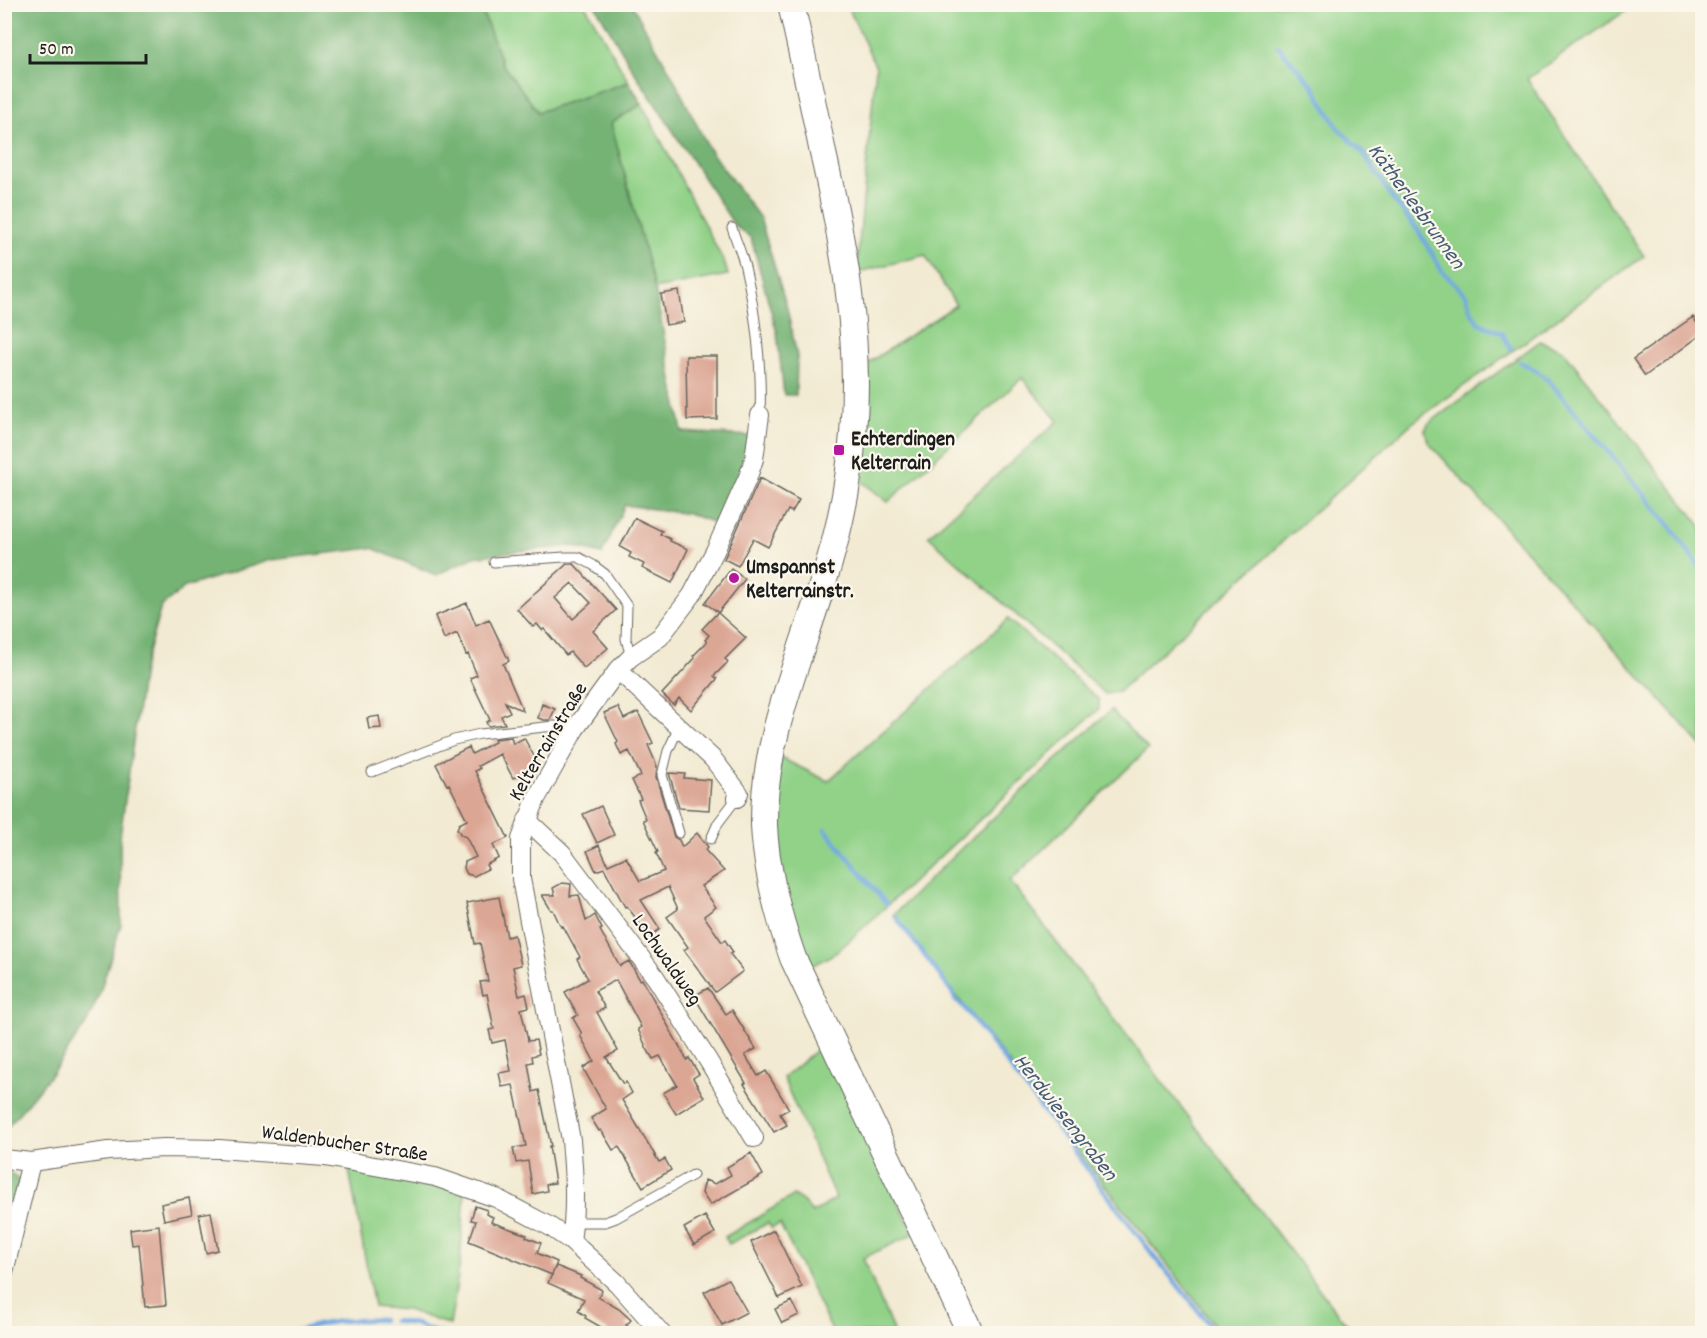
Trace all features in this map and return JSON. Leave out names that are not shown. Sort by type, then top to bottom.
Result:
[{"type":"main road","points":[[791,4],[845,258],[854,335],[855,403],[853,436],[841,521],[821,592],[785,697],[770,755],[765,816],[768,861],[776,905],[793,958],[971,1334]]},
{"type":"street","name":"Kelterrainstraße","points":[[571,1241],[574,1222],[574,1175],[571,1140],[521,879],[521,839],[526,820],[536,799],[575,729],[618,670],[631,657],[660,637],[692,595],[715,551],[748,477],[754,459],[760,415]]},
{"type":"street","points":[[618,670],[713,759],[739,793],[737,798]]},
{"type":"street","name":"Lochwaldweg","points":[[526,820],[562,853],[656,978],[754,1138]]},
{"type":"street","name":"Waldenbucher Straße","points":[[4,1159],[31,1162],[108,1151],[164,1148],[219,1149],[333,1158],[435,1177],[469,1187],[523,1212],[571,1241],[617,1283],[662,1334]]},
{"type":"street","points":[[4,1272],[31,1162]]},
{"type":"lane","points":[[732,228],[745,267],[757,340],[762,384],[760,415]]},
{"type":"lane","points":[[494,562],[564,556],[578,557],[593,565],[605,574],[627,606],[626,639],[631,657]]},
{"type":"lane","points":[[372,772],[454,740],[480,734],[554,726],[575,729]]},
{"type":"lane","points":[[679,727],[668,752],[662,775],[679,833]]},
{"type":"lane","points":[[711,839],[718,823],[737,798]]},
{"type":"lane","points":[[574,1222],[605,1222],[616,1218],[693,1175]]},
{"type":"green space","points":[[5,5],[480,5],[502,64],[538,112],[629,82],[642,104],[611,123],[655,289],[682,432],[751,436],[744,473],[721,525],[689,514],[625,505],[602,554],[572,546],[511,552],[474,557],[436,575],[372,548],[271,560],[185,587],[161,607],[143,670],[120,837],[121,925],[99,995],[86,1024],[53,1072],[5,1130]]},
{"type":"green space","points":[[480,5],[585,5],[629,82],[538,112],[502,64]]},
{"type":"green space","points":[[595,5],[632,5],[672,75],[709,149],[760,218],[787,308],[797,356],[796,395],[784,395],[777,333],[751,238],[735,226],[633,70]]},
{"type":"green space","points":[[847,5],[1634,5],[1527,79],[1644,256],[1411,424],[1118,692],[1105,694],[928,536],[1058,421],[1022,378],[888,502],[861,481],[868,428],[865,365],[956,305],[925,255],[859,272],[857,264],[876,67]]},
{"type":"green space","points":[[642,104],[725,264],[728,275],[655,289],[611,123]]},
{"type":"green space","points":[[1540,341],[1563,350],[1702,527],[1702,746],[1428,442],[1425,430],[1428,424]]},
{"type":"green space","points":[[1008,619],[1099,700],[1099,709],[837,952],[807,969],[779,882],[773,815],[781,758],[828,781]]},
{"type":"green space","points":[[1111,710],[1148,749],[1010,881],[1338,1314],[1355,1333],[1221,1333],[893,915],[977,833]]},
{"type":"green space","points":[[821,1046],[914,1234],[863,1258],[894,1333],[833,1333],[780,1224],[771,1228],[768,1223],[729,1244],[725,1237],[793,1196],[801,1200],[812,1213],[836,1199],[783,1078]]},
{"type":"green space","points":[[348,1164],[465,1192],[460,1263],[450,1325],[407,1310],[374,1307]]},
{"type":"green space","points":[[8,1171],[19,1180],[5,1245],[4,1172]]},
{"type":"building","points":[[679,291],[684,322],[666,325],[661,294]]},
{"type":"building","points":[[1693,317],[1702,334],[1645,376],[1633,359]]},
{"type":"building","points":[[686,356],[717,356],[717,419],[687,420]]},
{"type":"building","points":[[760,478],[799,500],[792,512],[788,510],[768,547],[753,539],[738,566],[724,559]]},
{"type":"building","points":[[635,518],[662,531],[660,534],[670,541],[688,549],[672,583],[642,568],[644,564],[629,557],[631,553],[620,547]]},
{"type":"building","points":[[567,564],[574,564],[616,610],[593,631],[608,648],[584,668],[570,652],[566,655],[544,629],[542,630],[537,624],[533,627],[517,609]],"holes":[[[572,583],[591,603],[573,619],[555,598]]]},
{"type":"building","points":[[731,569],[745,579],[718,613],[746,638],[725,659],[728,662],[714,676],[717,679],[691,710],[679,698],[674,705],[662,694],[707,642],[705,640],[709,635],[702,629],[718,612],[705,603]]},
{"type":"building","points":[[467,603],[476,625],[489,619],[509,661],[503,664],[523,711],[505,702],[510,712],[501,716],[505,724],[488,726],[486,722],[490,720],[470,678],[477,675],[468,654],[466,655],[457,633],[444,639],[435,616]]},
{"type":"building","points":[[542,704],[555,709],[550,720],[538,718]]},
{"type":"building","points":[[618,707],[624,719],[638,712],[653,743],[648,745],[657,766],[656,777],[674,837],[679,840],[682,847],[697,833],[708,847],[705,850],[724,871],[701,886],[716,907],[704,916],[722,942],[725,940],[733,952],[730,954],[743,971],[715,992],[684,950],[688,947],[667,917],[678,909],[668,887],[641,900],[660,929],[649,937],[627,906],[625,907],[604,868],[596,871],[587,851],[599,845],[608,865],[626,857],[640,881],[664,871],[643,820],[646,819],[638,800],[641,799],[632,780],[641,776],[629,751],[621,755],[616,744],[618,742],[604,713]]},
{"type":"building","points":[[379,716],[381,728],[369,729],[367,718]]},
{"type":"building","points":[[511,737],[513,744],[524,738],[540,767],[513,778],[500,754],[478,766],[480,768],[475,771],[508,838],[493,845],[499,858],[486,865],[488,869],[474,876],[467,874],[464,868],[465,862],[476,857],[466,837],[461,835],[457,829],[459,824],[467,820],[436,764],[469,747],[472,754],[495,742],[494,739]]},
{"type":"building","points":[[669,773],[685,774],[684,778],[711,780],[709,810],[679,808]]},
{"type":"building","points":[[601,806],[614,835],[597,843],[583,814]]},
{"type":"building","points":[[562,883],[571,884],[570,896],[579,895],[586,921],[595,915],[602,929],[600,930],[620,966],[629,961],[640,980],[642,979],[687,1060],[689,1058],[699,1074],[693,1078],[704,1097],[676,1114],[663,1093],[677,1085],[660,1056],[653,1059],[647,1049],[638,1029],[641,1027],[616,980],[595,991],[605,1008],[597,1012],[618,1051],[606,1057],[623,1084],[626,1082],[632,1093],[622,1100],[659,1162],[665,1159],[671,1170],[643,1187],[619,1147],[613,1150],[591,1118],[606,1109],[583,1068],[594,1061],[573,1018],[578,1015],[565,992],[588,979],[577,959],[580,957],[542,895],[555,895],[553,888]]},
{"type":"building","points":[[499,897],[507,937],[514,935],[521,965],[513,967],[519,996],[526,994],[529,1007],[521,1009],[528,1041],[536,1040],[539,1054],[532,1056],[533,1062],[528,1063],[533,1092],[539,1090],[551,1146],[549,1146],[555,1183],[546,1184],[547,1191],[533,1194],[528,1161],[516,1163],[513,1148],[526,1146],[513,1085],[502,1087],[499,1073],[511,1071],[505,1040],[492,1043],[489,1030],[494,1029],[487,994],[483,995],[480,982],[488,981],[480,943],[475,944],[467,903]]},
{"type":"building","points":[[708,988],[726,1014],[732,1010],[756,1049],[745,1055],[758,1076],[766,1071],[789,1109],[780,1114],[787,1125],[774,1132],[694,996]]},
{"type":"building","points":[[751,1153],[763,1175],[710,1205],[702,1193],[705,1180],[715,1184],[731,1175],[727,1167]]},
{"type":"building","points":[[189,1198],[192,1214],[164,1220],[161,1204]]},
{"type":"building","points":[[475,1206],[487,1210],[486,1214],[493,1217],[491,1222],[527,1235],[526,1237],[541,1243],[537,1253],[557,1262],[552,1275],[469,1241],[476,1221],[471,1220]]},
{"type":"building","points":[[211,1212],[218,1250],[206,1253],[199,1214]]},
{"type":"building","points":[[705,1216],[715,1233],[694,1245],[684,1228]]},
{"type":"building","points":[[159,1225],[166,1305],[145,1307],[139,1244],[132,1245],[130,1229]]},
{"type":"building","points":[[774,1230],[802,1287],[779,1298],[751,1242]]},
{"type":"building","points":[[556,1266],[581,1276],[580,1278],[602,1290],[598,1297],[619,1309],[631,1320],[626,1325],[636,1334],[613,1334],[585,1318],[586,1316],[578,1311],[584,1299],[548,1283]]},
{"type":"building","points":[[728,1279],[747,1312],[722,1325],[704,1292]]},
{"type":"building","points":[[792,1301],[799,1315],[782,1323],[775,1309]]},
{"type":"waterway","name":"Kätherlesbrunnen","points":[[1278,46],[1313,86],[1338,128],[1365,155],[1392,198],[1419,232],[1442,271],[1466,295],[1471,311],[1479,323],[1502,333],[1511,349]]},
{"type":"waterway","name":"Kätherlesbrunnen","points":[[1520,362],[1549,381],[1667,522],[1702,570]]},
{"type":"waterway","name":"Herdwiesengraben","points":[[825,829],[886,904]]},
{"type":"waterway","name":"Herdwiesengraben","points":[[895,916],[952,992],[956,1001],[963,1006],[1147,1247],[1217,1334]]},
{"type":"waterway","points":[[290,1334],[313,1326],[336,1322],[382,1320]]},
{"type":"waterway","points":[[394,1321],[415,1324],[440,1334]]},
{"type":"place","name":"Echterdingen Kelterrain","points":[[839,450]]},
{"type":"place","name":"Umspannst Kelterrainstr.","points":[[734,578]]}]
